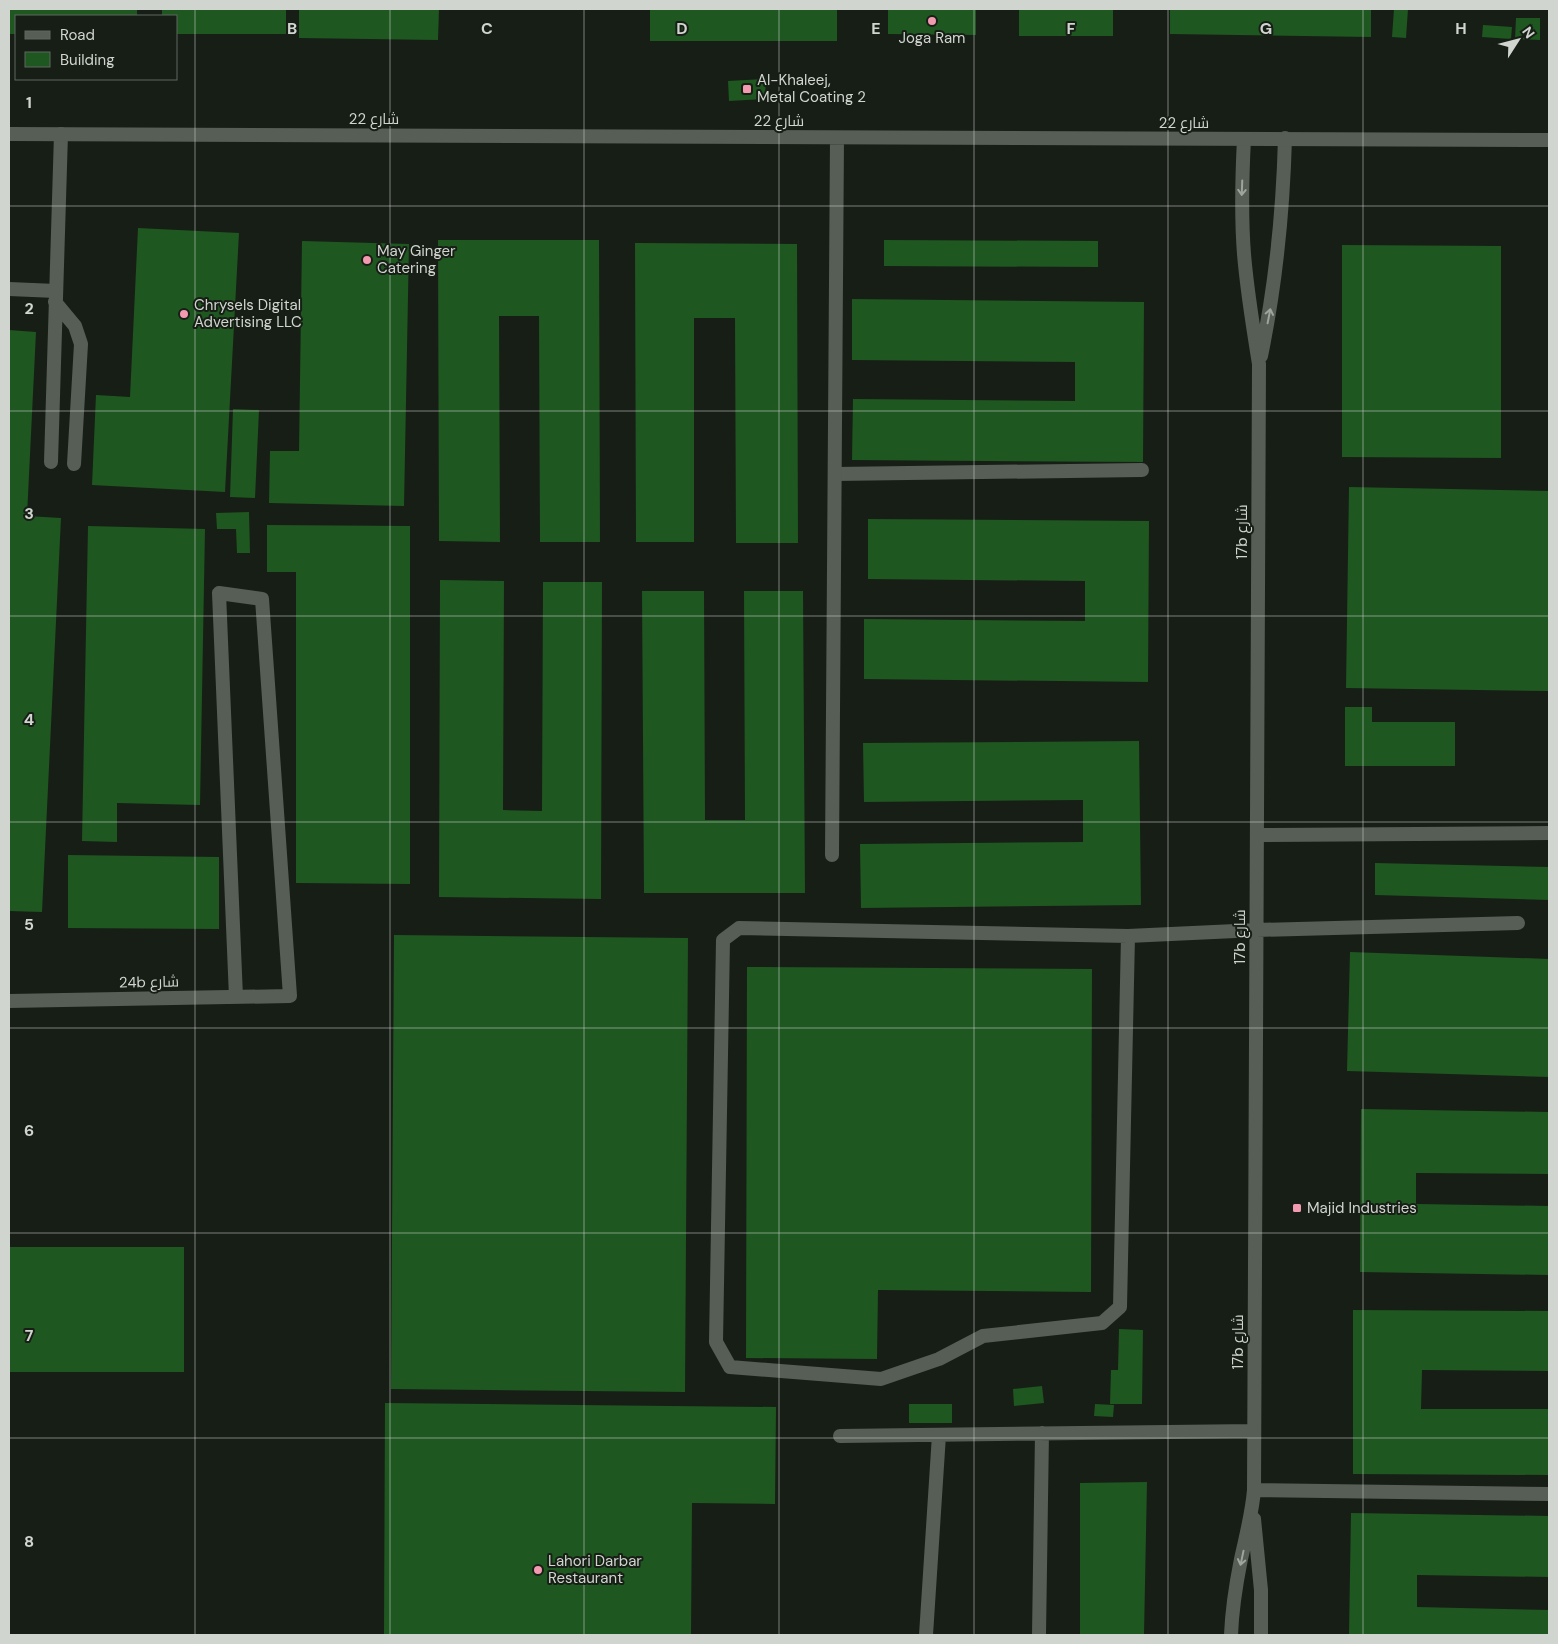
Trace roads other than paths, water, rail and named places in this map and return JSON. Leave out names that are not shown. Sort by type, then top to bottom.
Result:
[{"type":"street","name":"شارع 22","points":[[9,134],[1549,140]]},
{"type":"street","points":[[51,462],[61,134]]},
{"type":"street","points":[[832,855],[837,138]]},
{"type":"street","name":"17b شارع","points":[[1259,364],[1270,310],[1278,255],[1283,197],[1285,138]]},
{"type":"street","name":"17b شارع","points":[[1231,1635],[1232,1609],[1252,1510],[1254,1490],[1259,364],[1244,252],[1242,196],[1244,139]]},
{"type":"street","points":[[9,289],[56,296],[75,326],[81,344],[74,464]]},
{"type":"street","points":[[835,474],[1142,470]]},
{"type":"street","name":"24b شارع","points":[[9,1001],[236,997],[290,996],[262,599],[219,593],[236,997]]},
{"type":"street","points":[[1257,835],[1549,833]]},
{"type":"street","points":[[1128,936],[1120,1307],[1102,1323],[983,1336],[939,1359],[880,1378],[730,1367],[716,1342],[723,940],[739,928],[1128,936],[1257,930],[1518,923]]},
{"type":"street","points":[[840,1436],[1254,1431]]},
{"type":"street","points":[[1039,1635],[1042,1434]]},
{"type":"street","points":[[926,1635],[939,1435]]},
{"type":"street","points":[[1254,1490],[1549,1494]]},
{"type":"street","name":"17b شارع","points":[[1252,1510],[1261,1590],[1261,1635]]},
{"type":"place","name":"Joga Ram","points":[[932,21]]},
{"type":"place","name":"Al-Khaleej, Metal Coating 2","points":[[747,89]]},
{"type":"place","name":"May Ginger Catering","points":[[367,260]]},
{"type":"place","name":"Chrysels Digital Advertising LLC","points":[[184,314]]},
{"type":"place","name":"Majid Industries","points":[[1297,1208]]},
{"type":"place","name":"Lahori Darbar Restaurant","points":[[538,1570]]}]
